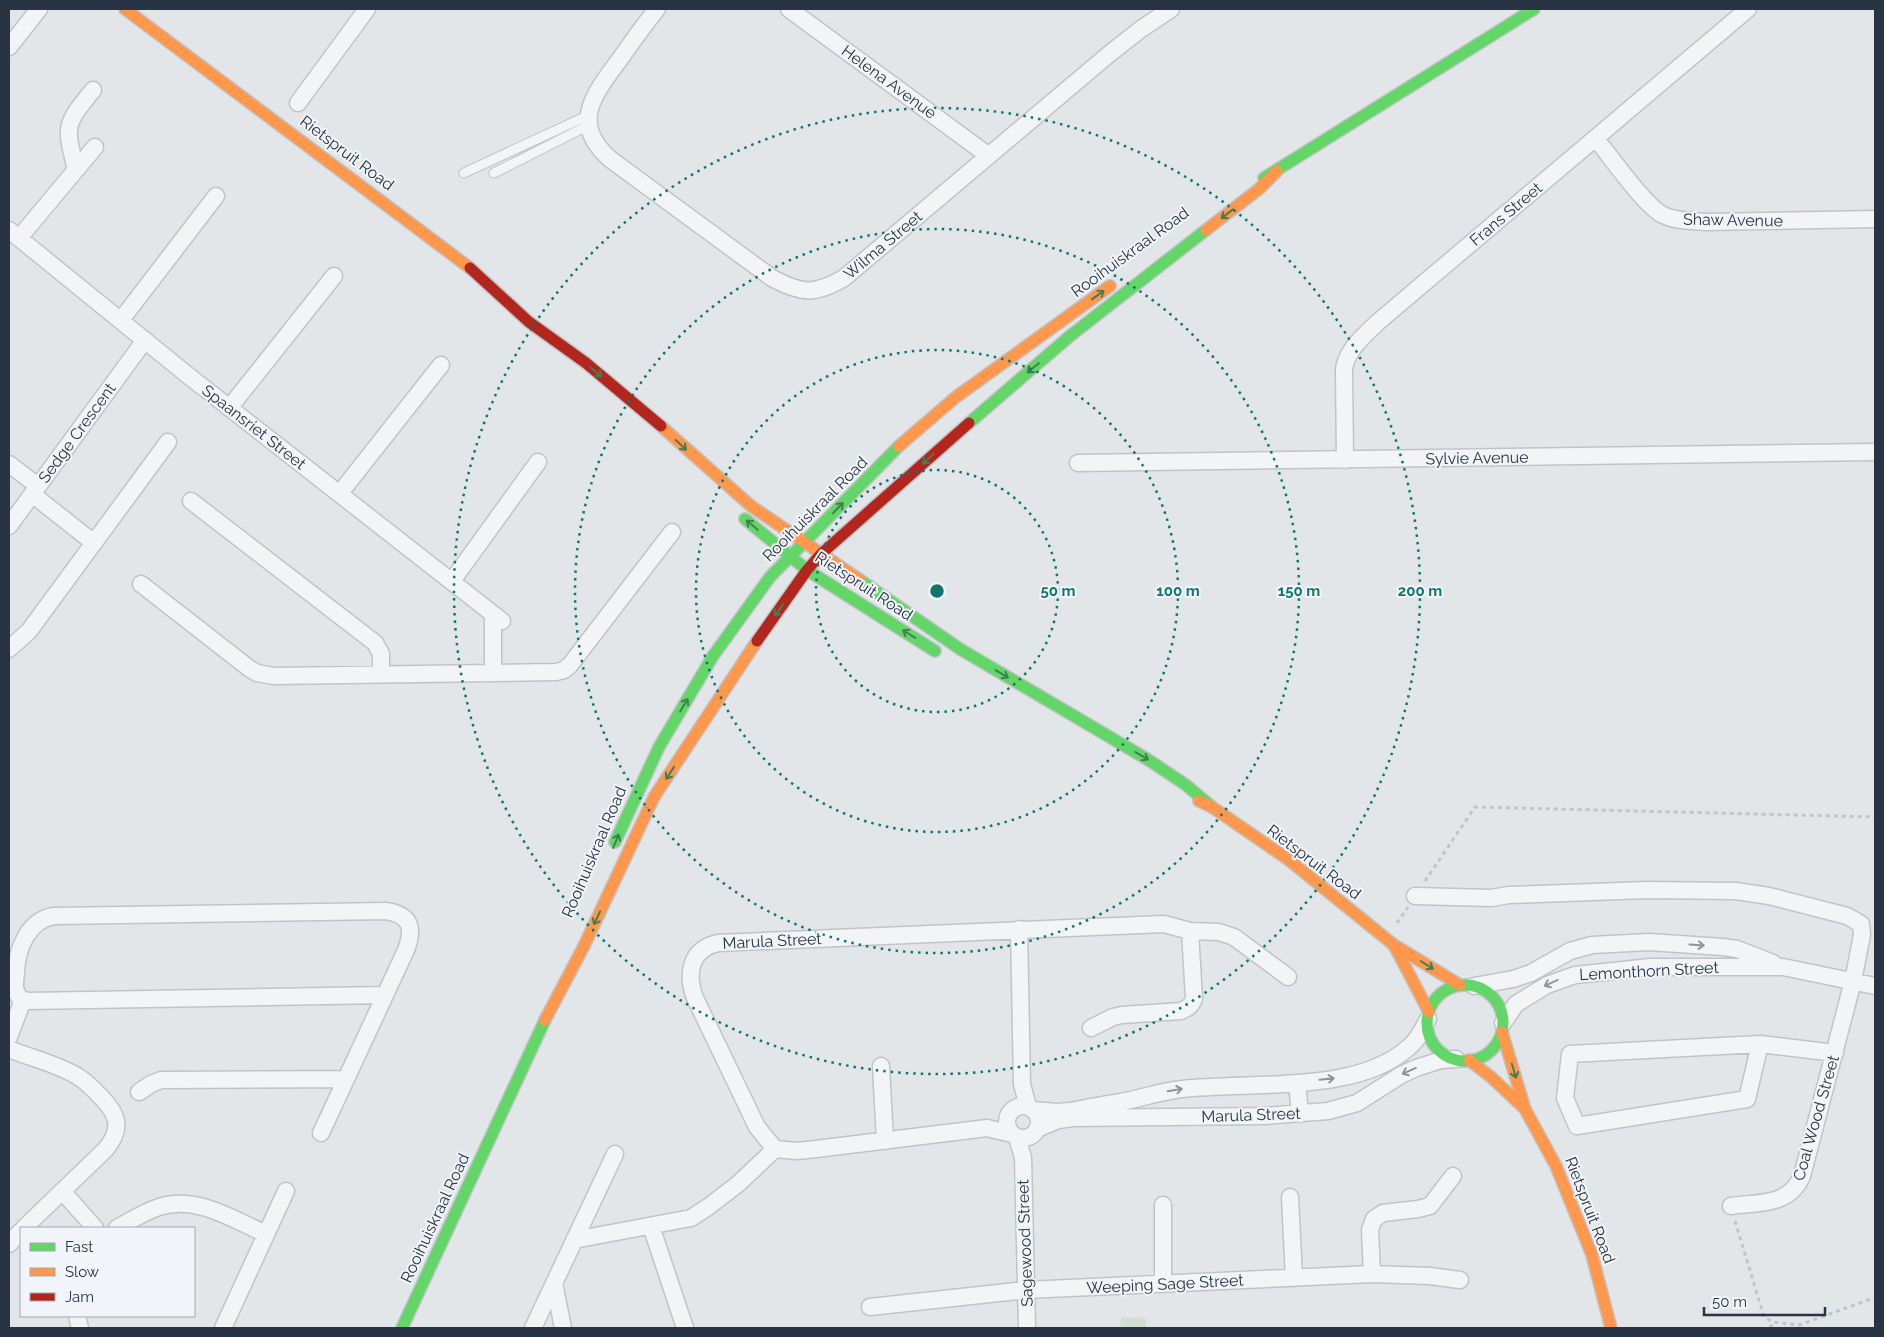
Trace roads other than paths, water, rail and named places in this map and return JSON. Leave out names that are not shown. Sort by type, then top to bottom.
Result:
[{"type":"main road","name":"Rietspruit Road","points":[[125,9],[440,242],[542,333],[580,359],[645,412],[751,506],[960,649],[1147,759],[1186,785],[1212,808]]},
{"type":"main road","name":"Rooihuiskraal Road","points":[[1506,25],[1521,9]]},
{"type":"main road","name":"Rooihuiskraal Road","points":[[1182,234],[1220,207],[1534,9]]},
{"type":"main road","name":"Rooihuiskraal Road","points":[[402,1328],[548,1013],[584,946],[654,797],[746,657],[808,570],[821,554],[964,427],[1063,343],[1272,178],[1277,171]]},
{"type":"main road","name":"Rooihuiskraal Road","points":[[611,852],[659,747],[713,656],[770,577],[904,442],[956,397],[1122,278]]},
{"type":"main road","name":"Rietspruit Road","points":[[542,333],[585,378]]},
{"type":"main road","name":"Rietspruit Road","points":[[734,511],[808,570],[942,655]]},
{"type":"main road","name":"Rietspruit Road","points":[[1151,776],[1212,808],[1289,860],[1390,942],[1467,986]]},
{"type":"main road","name":"Rietspruit Road","points":[[1390,942],[1428,1015]]},
{"type":"main road","name":"Rooihuiskraal Road","points":[[548,1013],[553,990],[572,943]]},
{"type":"main road","points":[[1467,986],[1489,993],[1495,1000],[1502,1014],[1502,1028],[1499,1039],[1484,1056],[1463,1060],[1442,1052],[1432,1041],[1428,1027],[1428,1015],[1432,1005],[1442,993],[1467,986]]},
{"type":"main road","name":"Rietspruit Road","points":[[1502,1028],[1525,1109],[1556,1166],[1592,1255],[1611,1328]]},
{"type":"main road","name":"Rietspruit Road","points":[[1463,1060],[1491,1077],[1525,1109]]},
{"type":"street","points":[[9,47],[39,9]]},
{"type":"street","points":[[298,103],[367,9]]},
{"type":"street","points":[[589,120],[595,93],[657,9]]},
{"type":"street","name":"Helena Avenue","points":[[789,9],[989,156]]},
{"type":"street","name":"Wilma Street","points":[[589,120],[597,146],[610,159],[772,278],[794,289],[812,292],[844,278],[1124,42],[1171,9]]},
{"type":"street","name":"Frans Street","points":[[1345,460],[1344,369],[1347,357],[1353,348],[1378,322],[1748,9]]},
{"type":"street","points":[[76,170],[68,137],[68,126],[73,114],[93,90]]},
{"type":"street","name":"Shaw Avenue","points":[[1596,139],[1643,198],[1664,216],[1680,220],[1705,222],[1875,219]]},
{"type":"street","points":[[14,234],[76,170],[95,147]]},
{"type":"street","points":[[120,320],[216,196]]},
{"type":"street","name":"Spaansriet Street","points":[[14,234],[230,408],[497,617],[493,673]]},
{"type":"street","points":[[230,408],[334,276]]},
{"type":"street","name":"Sedge Crescent","points":[[9,526],[145,340]]},
{"type":"street","points":[[340,493],[441,366]]},
{"type":"street","points":[[9,649],[29,631],[168,442]]},
{"type":"street","name":"Sylvie Avenue","points":[[1078,463],[1875,452]]},
{"type":"street","points":[[452,581],[538,462]]},
{"type":"street","points":[[9,464],[94,543]]},
{"type":"street","points":[[191,501],[375,643],[381,654],[381,674]]},
{"type":"street","points":[[141,584],[256,673],[274,676],[493,673],[564,670],[570,665],[672,532]]},
{"type":"street","name":"Coal Wood Street","points":[[1415,896],[1491,898],[1637,890],[1736,891],[1769,896],[1847,916],[1861,924],[1862,934],[1853,981],[1802,1176],[1796,1189],[1784,1198],[1731,1206]]},
{"type":"street","points":[[321,1133],[406,950],[410,932],[404,917],[386,911],[49,917],[35,925],[24,939],[18,955],[14,989],[22,1000],[34,1002],[384,995]]},
{"type":"street","name":"Marula Street","points":[[774,1149],[757,1127],[691,988],[692,967],[702,951],[718,943],[1164,924],[1190,930],[1219,932],[1234,938],[1288,977]]},
{"type":"street","points":[[1019,929],[1021,1110],[1007,1126],[1024,1134]]},
{"type":"street","points":[[1091,1028],[1112,1017],[1188,1009],[1194,999],[1190,930]]},
{"type":"street","name":"Lemonthorn Street","points":[[1467,986],[1514,979],[1580,947],[1649,942],[1730,948],[1749,953],[1783,967],[1875,986]]},
{"type":"street","points":[[1622,943],[1623,970]]},
{"type":"street","name":"Lemonthorn Street","points":[[1502,1028],[1516,1004],[1547,985],[1575,975],[1650,968],[1783,967]]},
{"type":"street","points":[[9,1036],[22,1000]]},
{"type":"street","name":"Marula Street","points":[[1021,1110],[1070,1111],[1182,1089],[1297,1083],[1344,1078],[1383,1065],[1411,1046],[1420,1033],[1428,1015]]},
{"type":"street","points":[[1760,1044],[1747,1099],[1577,1126],[1565,1098],[1570,1054],[1760,1044],[1835,1052]]},
{"type":"street","points":[[9,1050],[80,1077],[108,1104],[116,1118],[117,1130],[115,1138],[110,1144],[25,1227]]},
{"type":"street","name":"Marula Street","points":[[1024,1134],[1058,1120],[1072,1118],[1192,1118],[1300,1114],[1342,1108],[1357,1103],[1401,1075],[1416,1068],[1441,1060],[1463,1060]]},
{"type":"street","points":[[882,1066],[885,1140]]},
{"type":"street","points":[[139,1092],[161,1080],[346,1079]]},
{"type":"street","points":[[1297,1083],[1300,1114]]},
{"type":"street","points":[[987,1128],[1021,1110]]},
{"type":"street","points":[[1021,1110],[1038,1119],[1024,1134]]},
{"type":"street","points":[[574,1240],[685,1220],[700,1213],[738,1184],[774,1149],[796,1151],[987,1128],[1024,1134]]},
{"type":"street","name":"Sagewood Street","points":[[1024,1134],[1022,1158],[1027,1328]]},
{"type":"street","points":[[533,1328],[615,1154]]},
{"type":"street","points":[[1372,1274],[1370,1230],[1374,1219],[1383,1213],[1430,1206],[1453,1176]]},
{"type":"street","points":[[62,1191],[93,1227]]},
{"type":"street","points":[[222,1328],[286,1191]]},
{"type":"street","points":[[1290,1197],[1294,1278]]},
{"type":"street","points":[[118,1227],[160,1207],[188,1204],[203,1206],[266,1234]]},
{"type":"street","points":[[1163,1205],[1163,1284]]},
{"type":"street","points":[[651,1226],[685,1328]]},
{"type":"street","points":[[9,1244],[20,1232]]},
{"type":"street","name":"Weeping Sage Street","points":[[870,1307],[1026,1290],[1372,1274],[1396,1274],[1460,1280]]},
{"type":"street","points":[[554,1283],[563,1328]]},
{"type":"lane","points":[[464,173],[589,120]]},
{"type":"lane","points":[[494,173],[589,120]]}]
